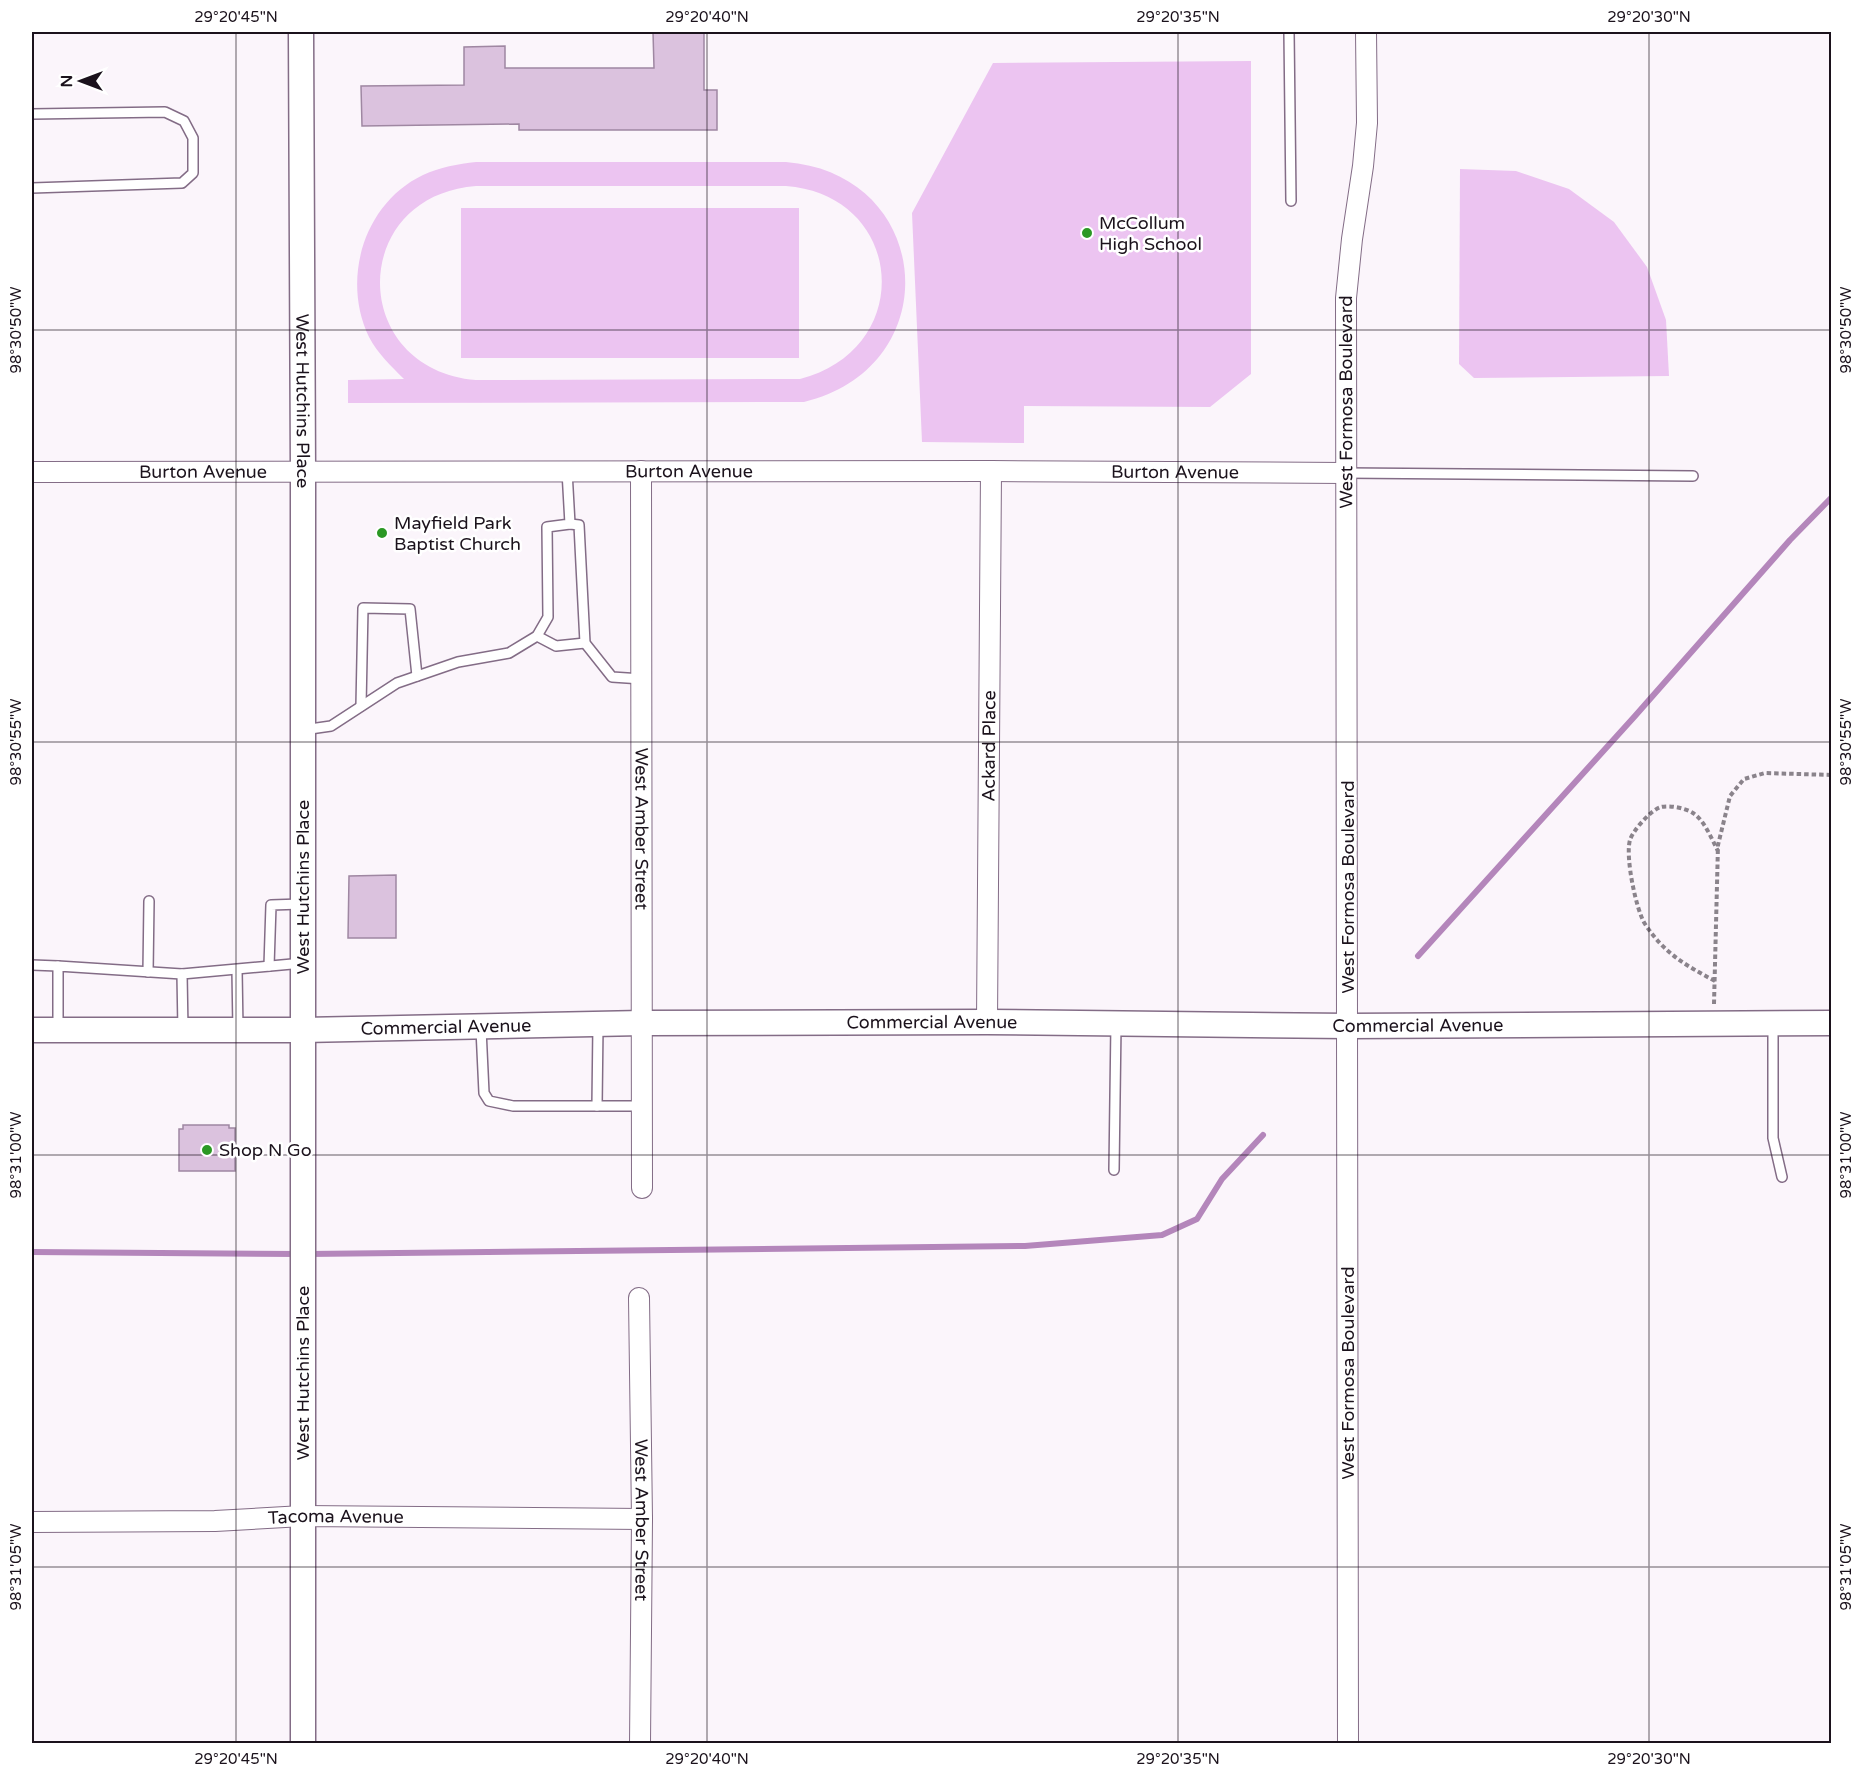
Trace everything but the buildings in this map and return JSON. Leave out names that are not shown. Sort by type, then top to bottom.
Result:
[{"type":"street","name":"West Hutchins Place","points":[[301,32],[303,1743]]},
{"type":"street","name":"West Formosa Boulevard","points":[[1348,1743],[1346,298],[1363,166],[1366,123],[1366,32]]},
{"type":"street","name":"West Amber Street","points":[[641,471],[642,1188]]},
{"type":"street","name":"Ackard Place","points":[[987,1022],[991,471]]},
{"type":"street","name":"Burton Avenue","points":[[32,472],[1346,473]]},
{"type":"street","name":"Commercial Avenue","points":[[32,1030],[303,1030],[642,1023],[987,1022],[1348,1026],[1832,1023]]},
{"type":"street","name":"West Amber Street","points":[[639,1298],[642,1519],[640,1743]]},
{"type":"street","name":"Tacoma Avenue","points":[[32,1522],[215,1521],[303,1516],[642,1519]]},
{"type":"lane","points":[[1289,32],[1291,201]]},
{"type":"lane","points":[[32,114],[165,112],[184,121],[193,138],[193,173],[182,183],[32,188]]},
{"type":"lane","points":[[567,471],[570,525]]},
{"type":"lane","points":[[1346,473],[1693,476]]},
{"type":"lane","points":[[303,730],[331,726],[397,683],[458,662],[509,653],[537,636],[548,617],[547,526],[579,525],[585,643],[612,677],[642,679]]},
{"type":"lane","points":[[361,706],[363,608],[410,609],[417,676]]},
{"type":"lane","points":[[537,636],[556,646],[585,643]]},
{"type":"lane","points":[[148,972],[149,902]]},
{"type":"lane","points":[[268,966],[271,905],[303,904]]},
{"type":"lane","points":[[32,965],[182,974],[303,963]]},
{"type":"lane","points":[[58,966],[58,1030]]},
{"type":"lane","points":[[237,970],[238,1030]]},
{"type":"lane","points":[[182,974],[183,1030]]},
{"type":"lane","points":[[1773,1023],[1773,1138],[1782,1177]]},
{"type":"lane","points":[[597,1107],[598,1024]]},
{"type":"lane","points":[[1114,1170],[1116,1024]]},
{"type":"lane","points":[[481,1026],[484,1093],[489,1101],[513,1106],[642,1107]]},
{"type":"path","points":[[1713,1023],[1718,852],[1730,796],[1744,779],[1765,773],[1832,775]]},
{"type":"path","points":[[1715,981],[1680,963],[1660,944],[1644,922],[1636,903],[1631,875],[1630,840],[1643,820],[1660,807],[1678,808],[1693,813],[1705,827],[1718,852]]},
{"type":"shaded area","points":[[1251,61],[1251,374],[1210,407],[1024,406],[1024,443],[922,442],[912,213],[993,63]]},
{"type":"shaded area","points":[[476,162],[786,162],[835,174],[872,200],[895,234],[905,273],[901,314],[883,351],[851,382],[804,402],[348,403],[348,380],[404,379],[385,360],[373,343],[361,315],[357,291],[358,268],[363,245],[373,223],[386,204],[403,188],[423,175],[449,166]],"holes":[[[476,186],[786,186],[826,196],[855,216],[874,243],[882,275],[878,307],[864,337],[838,362],[800,379],[476,380],[434,369],[404,346],[386,316],[380,283],[386,249],[404,219],[434,197]]]},
{"type":"shaded area","points":[[1460,169],[1516,171],[1569,189],[1614,222],[1647,267],[1666,320],[1669,376],[1474,378],[1459,364]]},
{"type":"shaded area","points":[[461,208],[799,208],[799,358],[461,358]]},
{"type":"waterway","points":[[1418,956],[1790,540],[1832,497]]},
{"type":"waterway","points":[[308,1254],[1025,1246],[1162,1235],[1197,1219],[1222,1179],[1263,1135]]},
{"type":"waterway","points":[[32,1252],[298,1254]]},
{"type":"place","name":"McCollum High School","points":[[1087,233]]},
{"type":"place","name":"Mayfield Park Baptist Church","points":[[382,533]]},
{"type":"place","name":"Shop N Go","points":[[207,1150]]}]
